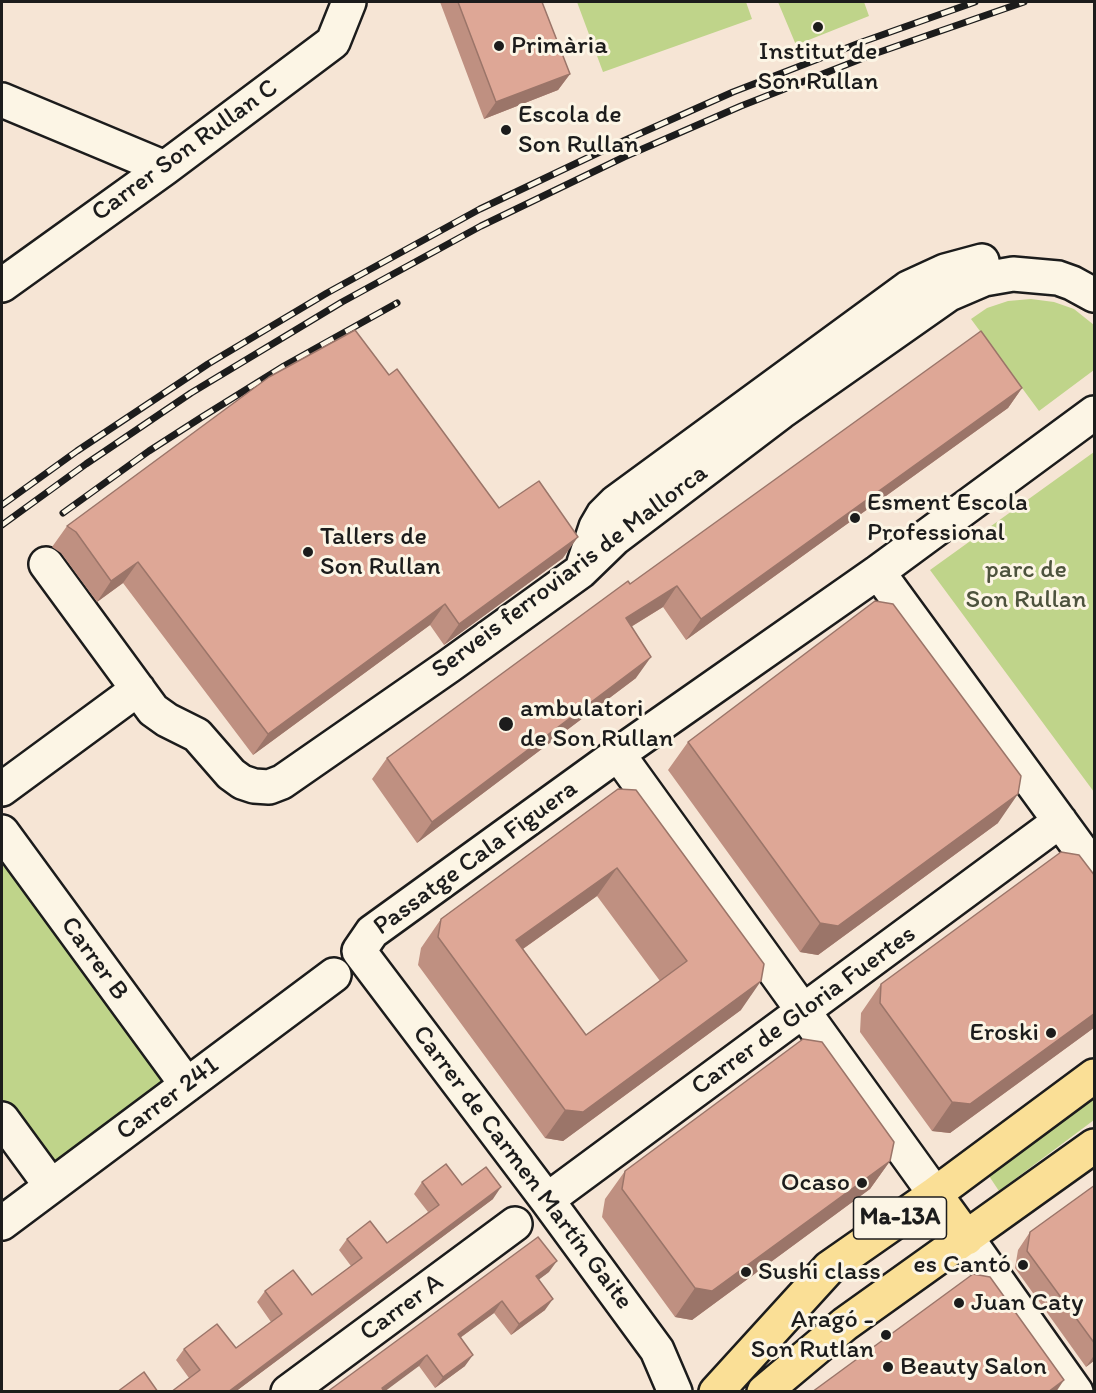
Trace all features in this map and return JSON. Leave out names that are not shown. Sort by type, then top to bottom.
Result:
[{"type":"main road","name":"Ma-13A","points":[[721,1388],[829,1268],[935,1194],[1095,1076]]},
{"type":"main road","name":"Ma-13A","points":[[764,1392],[844,1324],[1095,1146]]},
{"type":"main road","points":[[935,1194],[967,1238]]},
{"type":"street","name":"Carrer Son Rullan C","points":[[2,285],[165,168],[333,42],[349,2]]},
{"type":"street","points":[[2,100],[165,168]]},
{"type":"street","points":[[581,571],[596,527],[603,515],[616,502],[908,288],[945,271],[985,260],[1011,257],[1056,260],[1095,271]]},
{"type":"street","name":"Serveis ferroviaris de Mallorca","points":[[46,564],[159,716],[197,735],[231,774],[242,782],[269,787],[282,782],[581,571],[615,538],[781,412],[959,288],[998,275],[1029,274],[1058,278],[1095,296]]},
{"type":"street","name":"Passatge Cala Figuera","points":[[359,951],[372,932],[618,754],[878,572],[1095,413]]},
{"type":"street","points":[[878,572],[1095,868]]},
{"type":"street","points":[[2,789],[138,689]]},
{"type":"street","points":[[618,754],[935,1194]]},
{"type":"street","name":"Carrer de Gloria Fuertes","points":[[547,1200],[1060,821]]},
{"type":"street","name":"Carrer B","points":[[2,832],[187,1085]]},
{"type":"street","name":"Carrer de Carmen Martín Gaite","points":[[359,951],[657,1350],[675,1392]]},
{"type":"street","name":"Carrer 241","points":[[2,1223],[334,975]]},
{"type":"street","points":[[2,1119],[51,1186]]},
{"type":"street","name":"Carrer A","points":[[288,1392],[515,1224]]},
{"type":"street","points":[[967,1238],[1076,1392]]},
{"type":"green space","points":[[577,2],[746,2],[752,19],[603,72]]},
{"type":"green space","points":[[778,2],[864,2],[869,16],[796,45]]},
{"type":"green space","points":[[1031,299],[1054,302],[1074,309],[1094,325],[1094,370],[1039,411],[971,319],[987,308],[1008,301]]},
{"type":"green space","name":"parc de Son Rullan","points":[[1094,452],[1094,792],[930,570]]},
{"type":"green space","points":[[2,832],[187,1085],[51,1186],[2,1119]]},
{"type":"green space","points":[[1094,1099],[1094,1120],[999,1191],[989,1176]]},
{"type":"building","name":"Primària","points":[[458,2],[542,2],[570,74],[496,102]]},
{"type":"building","name":"Tallers de Son Rullan","points":[[355,330],[389,375],[397,369],[499,508],[539,481],[578,537],[459,624],[445,604],[268,734],[138,562],[111,581],[76,532],[67,526],[269,377]]},
{"type":"building","points":[[981,331],[1022,388],[701,619],[677,586],[626,618],[651,657],[432,822],[387,758],[628,581],[630,584]]},
{"type":"building","points":[[875,601],[893,604],[1021,776],[1018,794],[838,926],[820,923],[688,742]]},
{"type":"building","points":[[618,789],[636,790],[764,964],[761,981],[583,1112],[565,1110],[438,937],[441,919]],"holes":[[[617,868],[687,961],[586,1035],[516,940]]]},
{"type":"building","points":[[1061,852],[1079,855],[1095,876],[1095,1013],[970,1104],[952,1102],[880,1003],[881,984]]},
{"type":"building","points":[[803,1039],[822,1042],[894,1142],[890,1161],[712,1291],[695,1288],[622,1189],[625,1171]]},
{"type":"building","points":[[446,1164],[462,1185],[486,1167],[501,1187],[228,1392],[171,1392],[200,1370],[184,1349],[217,1324],[236,1348],[282,1314],[265,1291],[293,1270],[312,1295],[362,1258],[347,1239],[370,1221],[387,1243],[439,1205],[422,1182]]},
{"type":"building","points":[[1095,1185],[1095,1344],[1027,1251],[1030,1232]]},
{"type":"building","points":[[538,1237],[557,1261],[536,1276],[553,1299],[519,1324],[502,1301],[458,1334],[473,1355],[443,1377],[427,1355],[382,1388],[384,1392],[327,1392]]},
{"type":"building","points":[[973,1274],[990,1277],[1064,1380],[1048,1392],[812,1392]]},
{"type":"building","points":[[144,1372],[158,1392],[117,1392]]},
{"type":"railway","points":[[2,505],[77,451],[208,364],[327,293],[480,209],[733,92],[862,42],[975,2]]},
{"type":"railway","points":[[2,525],[86,464],[191,393],[342,302],[481,226],[624,157],[741,106],[871,55],[1024,2]]},
{"type":"railway","points":[[63,513],[149,451],[202,417],[284,366],[397,303]]},
{"type":"place","name":"Institut de Son Rullan","points":[[818,27]]},
{"type":"place","name":"Primària","points":[[499,46]]},
{"type":"place","name":"Escola de Son Rullan","points":[[506,130]]},
{"type":"place","name":"Esment Escola Professional","points":[[855,518]]},
{"type":"place","name":"Tallers de Son Rullan","points":[[308,552]]},
{"type":"place","name":"ambulatori de Son Rullan","points":[[506,724]]},
{"type":"place","name":"Eroski","points":[[1051,1033]]},
{"type":"place","name":"Ocaso","points":[[862,1183]]},
{"type":"place","name":"es Cantó","points":[[1023,1265]]},
{"type":"place","name":"Sushi class","points":[[746,1272]]},
{"type":"place","name":"Juan Caty","points":[[959,1303]]},
{"type":"place","name":"Aragó - Son Rutlan","points":[[886,1335]]},
{"type":"place","name":"Beauty Salon","points":[[888,1367]]}]
